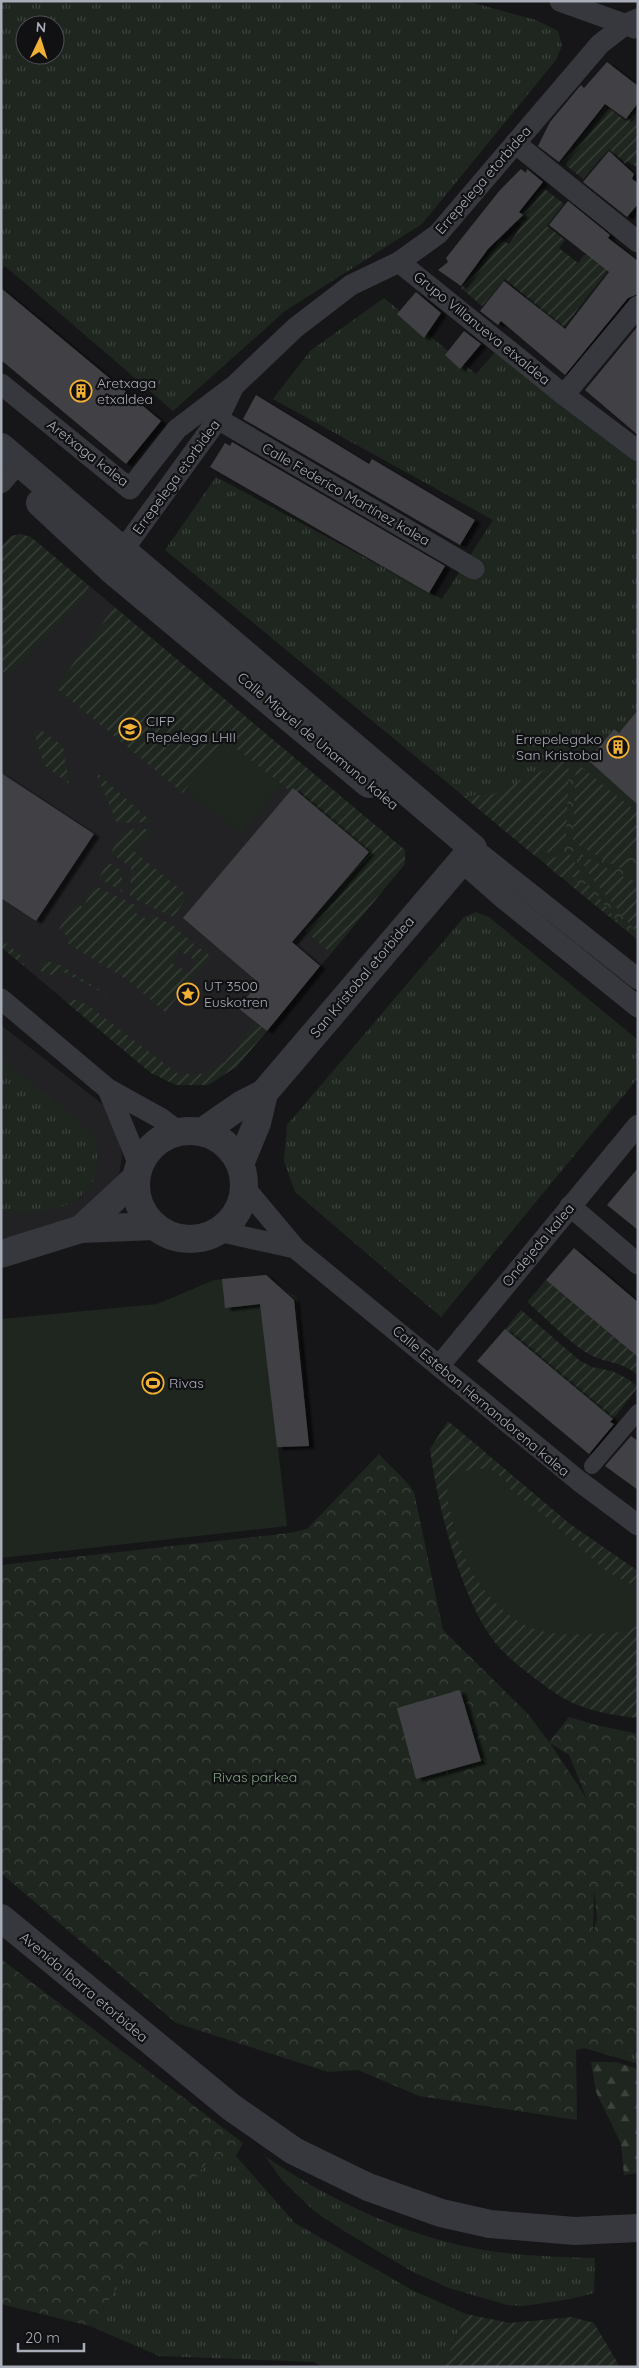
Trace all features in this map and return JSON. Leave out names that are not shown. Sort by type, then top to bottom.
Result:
[{"type":"street","points":[[565,2],[634,24]]},
{"type":"street","name":"Errepelega etorbidea","points":[[123,550],[218,419],[234,386],[295,328],[351,285],[399,262],[438,234],[600,44],[634,24]]},
{"type":"street","points":[[515,143],[638,242]]},
{"type":"street","name":"Grupo Villanueva etxaldea","points":[[399,262],[564,395],[638,451]]},
{"type":"street","points":[[564,395],[638,306]]},
{"type":"street","name":"Aretxaga kalea","points":[[1,384],[130,489],[177,429],[234,386]]},
{"type":"street","name":"Calle Federico Martínez kalea","points":[[218,419],[474,569]]},
{"type":"street","name":"Calle Miguel de Unamuno kalea","points":[[6,467],[123,550],[468,855],[504,899],[638,1007]]},
{"type":"street","name":"Calle Miguel de Unamuno kalea","points":[[6,467],[120,577],[468,855],[638,979]]},
{"type":"street","name":"San Kristobal etorbidea","points":[[190,1132],[264,1093],[468,855]]},
{"type":"street","points":[[1,1000],[108,1089],[190,1132],[218,1139],[231,1150],[242,1176],[240,1204],[231,1220],[218,1231],[202,1238],[186,1239],[169,1235],[155,1226],[139,1205],[138,1172],[108,1089]]},
{"type":"street","name":"San Kristobal etorbidea","points":[[242,1176],[264,1093]]},
{"type":"street","name":"Ondejeda kalea","points":[[439,1366],[638,1125]]},
{"type":"street","points":[[81,1229],[138,1172],[148,1150],[162,1138],[190,1132]]},
{"type":"street","name":"Calle Esteban Hernandorena kalea","points":[[242,1176],[296,1248],[579,1481],[638,1525]]},
{"type":"street","points":[[570,1206],[638,1264]]},
{"type":"street","points":[[1,1254],[81,1229],[155,1226]]},
{"type":"street","points":[[218,1231],[296,1248]]},
{"type":"street","points":[[592,1466],[638,1412]]},
{"type":"street","name":"Avenida Ibarra etorbidea","points":[[1,1918],[231,2107],[294,2151],[377,2190],[442,2213],[490,2224],[575,2231],[638,2228]]},
{"type":"shaded area","name":"CIFP Repélega LHII","points":[[20,534],[31,537],[405,850],[405,864],[267,1031],[236,1067],[208,1085],[176,1085],[151,1073],[1,947],[1,547],[11,536]]},
{"type":"shaded area","points":[[1,1025],[106,1107],[117,1131],[122,1155],[119,1176],[88,1211],[53,1226],[1,1239]]},
{"type":"green space","points":[[1,1],[466,1],[536,20],[558,31],[562,46],[556,60],[422,224],[285,311],[173,411],[5,266],[1,270]]},
{"type":"green space","points":[[638,105],[638,168],[627,161],[625,164],[609,149],[583,179],[561,161],[606,106],[626,121]]},
{"type":"green space","points":[[542,187],[564,204],[547,226],[565,240],[559,248],[578,263],[584,255],[588,255],[614,263],[542,355],[522,339],[538,319],[535,316],[540,309],[505,279],[482,306],[461,288],[500,239],[509,244],[522,225],[516,220]]},
{"type":"green space","points":[[384,298],[476,374],[504,342],[638,445],[638,940],[165,550],[216,477],[442,599],[493,520],[273,399],[310,351]]},
{"type":"green space","points":[[20,534],[31,537],[89,586],[80,601],[11,674],[1,671],[1,547],[11,536]]},
{"type":"green space","points":[[114,607],[405,850],[405,864],[331,953],[303,929],[368,852],[225,740],[183,793],[56,688]]},
{"type":"green space","points":[[41,730],[63,746],[69,784],[44,765],[35,735]]},
{"type":"green space","points":[[225,740],[281,784],[241,834],[185,790]]},
{"type":"green space","points":[[569,758],[588,760],[638,805],[638,940],[463,796],[491,795]]},
{"type":"green space","points":[[569,758],[566,840],[561,847],[553,851],[535,856],[463,796],[491,795]]},
{"type":"green space","points":[[576,763],[638,813],[638,839],[629,847],[628,867],[624,869],[615,866],[573,842]]},
{"type":"green space","points":[[95,771],[152,822],[117,823]]},
{"type":"green space","points":[[152,829],[134,851],[188,896],[173,917],[130,897],[131,867],[111,853],[123,830]]},
{"type":"green space","points":[[568,851],[583,877],[560,877],[542,861],[566,854]]},
{"type":"green space","points":[[581,854],[638,883],[638,934],[592,878],[578,855]]},
{"type":"green space","points":[[108,862],[122,871],[122,892],[99,878]]},
{"type":"green space","points":[[568,883],[588,884],[623,928]]},
{"type":"green space","points":[[95,886],[139,907],[136,913],[147,919],[151,914],[172,925],[194,944],[186,955],[180,951],[172,963],[189,973],[196,961],[191,958],[198,947],[209,955],[209,958],[165,1012],[129,981],[67,943],[68,937],[59,929],[75,903],[83,907]]},
{"type":"green space","points":[[476,912],[489,917],[638,1040],[638,1078],[441,1317],[295,1192],[284,1161],[287,1125],[464,917]]},
{"type":"green space","points":[[1,939],[21,956],[24,966],[1,947]]},
{"type":"green space","points":[[43,960],[60,965],[111,997],[61,971],[51,975],[45,971],[43,973],[37,967]]},
{"type":"green space","points":[[73,999],[88,1005],[178,1074],[204,1074],[225,1062],[257,1023],[267,1031],[236,1067],[208,1085],[176,1085],[151,1073],[66,1002]]},
{"type":"green space","points":[[1,1058],[68,1112],[96,1141],[96,1173],[90,1187],[66,1205],[33,1213],[1,1212],[1,1089],[4,1086],[1,1084]]},
{"type":"green space","name":"Rivas","points":[[266,1275],[297,1298],[309,1446],[278,1448],[287,1526],[1,1558],[1,1319],[157,1304],[214,1280]]},
{"type":"green space","points":[[546,1280],[638,1357],[638,1375],[622,1365],[587,1353],[569,1340],[527,1302]]},
{"type":"green space","points":[[521,1310],[579,1360],[592,1367],[612,1371],[638,1387],[613,1419],[505,1329]]},
{"type":"green space","points":[[448,1421],[570,1524],[638,1571],[638,1718],[598,1711],[567,1700],[534,1678],[503,1652],[484,1626],[472,1604],[453,1551],[433,1471],[430,1449]]},
{"type":"green space","name":"Rivas parkea","points":[[379,1454],[414,1492],[443,1630],[528,1714],[549,1742],[569,1717],[638,1734],[638,2051],[584,2048],[576,2050],[577,2120],[419,2096],[358,2070],[328,2072],[176,2023],[1,1873],[1,1565],[289,1533],[307,1529]],"holes":[[[550,1743],[569,1755],[587,1799]],[[594,1889],[597,1919],[593,1933]]]},
{"type":"green space","points":[[491,1469],[505,1480],[510,1489],[547,1518],[606,1571],[638,1588],[638,1625],[613,1633],[549,1633],[529,1627],[505,1612],[494,1602],[476,1579],[463,1553],[447,1495],[448,1487],[464,1471]]},
{"type":"green space","points":[[1,1959],[243,2143],[236,2156],[209,2159],[90,2326],[1,2304]]},
{"type":"green space","points":[[584,2048],[638,2049],[638,2064]]},
{"type":"green space","points":[[591,2062],[616,2062],[638,2069],[638,2173],[624,2175],[621,2144],[596,2092]]},
{"type":"green space","points":[[236,2156],[295,2223],[412,2290],[466,2314],[443,2367],[322,2367],[314,2362],[159,2356],[90,2326],[209,2158]]},
{"type":"green space","points":[[265,2156],[342,2202],[370,2215],[426,2236],[455,2244],[498,2252],[595,2258],[594,2293],[570,2299],[524,2306],[507,2305],[449,2288],[413,2272],[314,2211],[281,2179]]},
{"type":"green space","points":[[466,2314],[510,2323],[572,2317],[594,2323],[620,2367],[443,2367]]},
{"type":"building","points":[[607,62],[638,86],[638,103],[626,119],[605,104],[559,162],[538,146],[550,122],[581,85],[584,88]]},
{"type":"building","points":[[609,151],[634,174],[632,179],[638,183],[638,204],[627,217],[583,182]]},
{"type":"building","points":[[521,169],[526,173],[527,169],[543,182],[519,212],[523,215],[488,249],[461,286],[438,270],[448,262],[446,258],[500,190]]},
{"type":"building","points":[[568,201],[610,235],[608,238],[638,261],[638,294],[628,298],[565,375],[501,321],[498,325],[480,311],[504,281],[565,329],[609,272],[549,225]]},
{"type":"building","name":"Aretxaga etxaldea","points":[[1,288],[161,421],[126,464],[1,360]]},
{"type":"building","points":[[416,292],[441,313],[424,338],[397,314]]},
{"type":"building","points":[[638,326],[638,435],[585,390]]},
{"type":"building","points":[[464,331],[481,344],[460,369],[445,355]]},
{"type":"building","points":[[256,395],[369,464],[372,459],[475,520],[460,545],[243,419]]},
{"type":"building","points":[[232,442],[445,566],[429,593],[210,467],[225,443],[230,446]]},
{"type":"building","name":"Errepelegako San Kristobal","points":[[638,710],[638,805],[588,760],[614,729],[619,733]]},
{"type":"building","points":[[1,773],[94,834],[36,921],[1,898]]},
{"type":"building","points":[[293,788],[369,852],[292,942],[320,966],[267,1031],[238,1008],[259,983],[183,918]]},
{"type":"building","points":[[638,1168],[638,1230],[607,1205]]},
{"type":"building","points":[[574,1248],[638,1302],[638,1357],[546,1280]]},
{"type":"building","points":[[266,1275],[294,1300],[309,1446],[277,1447],[260,1304],[225,1308],[222,1279]]},
{"type":"building","points":[[505,1329],[613,1419],[610,1422],[614,1424],[589,1454],[477,1361]]},
{"type":"building","points":[[631,1436],[638,1441],[638,1490],[605,1466]]},
{"type":"building","points":[[460,1690],[481,1761],[416,1779],[397,1708]]},
{"type":"place","name":"Aretxaga etxaldea","points":[[81,391]]},
{"type":"place","name":"CIFP Repélega LHII","points":[[130,729]]},
{"type":"place","name":"Errepelegako San Kristobal","points":[[618,747]]},
{"type":"place","name":"UT 3500 Euskotren","points":[[188,994]]},
{"type":"place","name":"Rivas","points":[[153,1383]]}]
